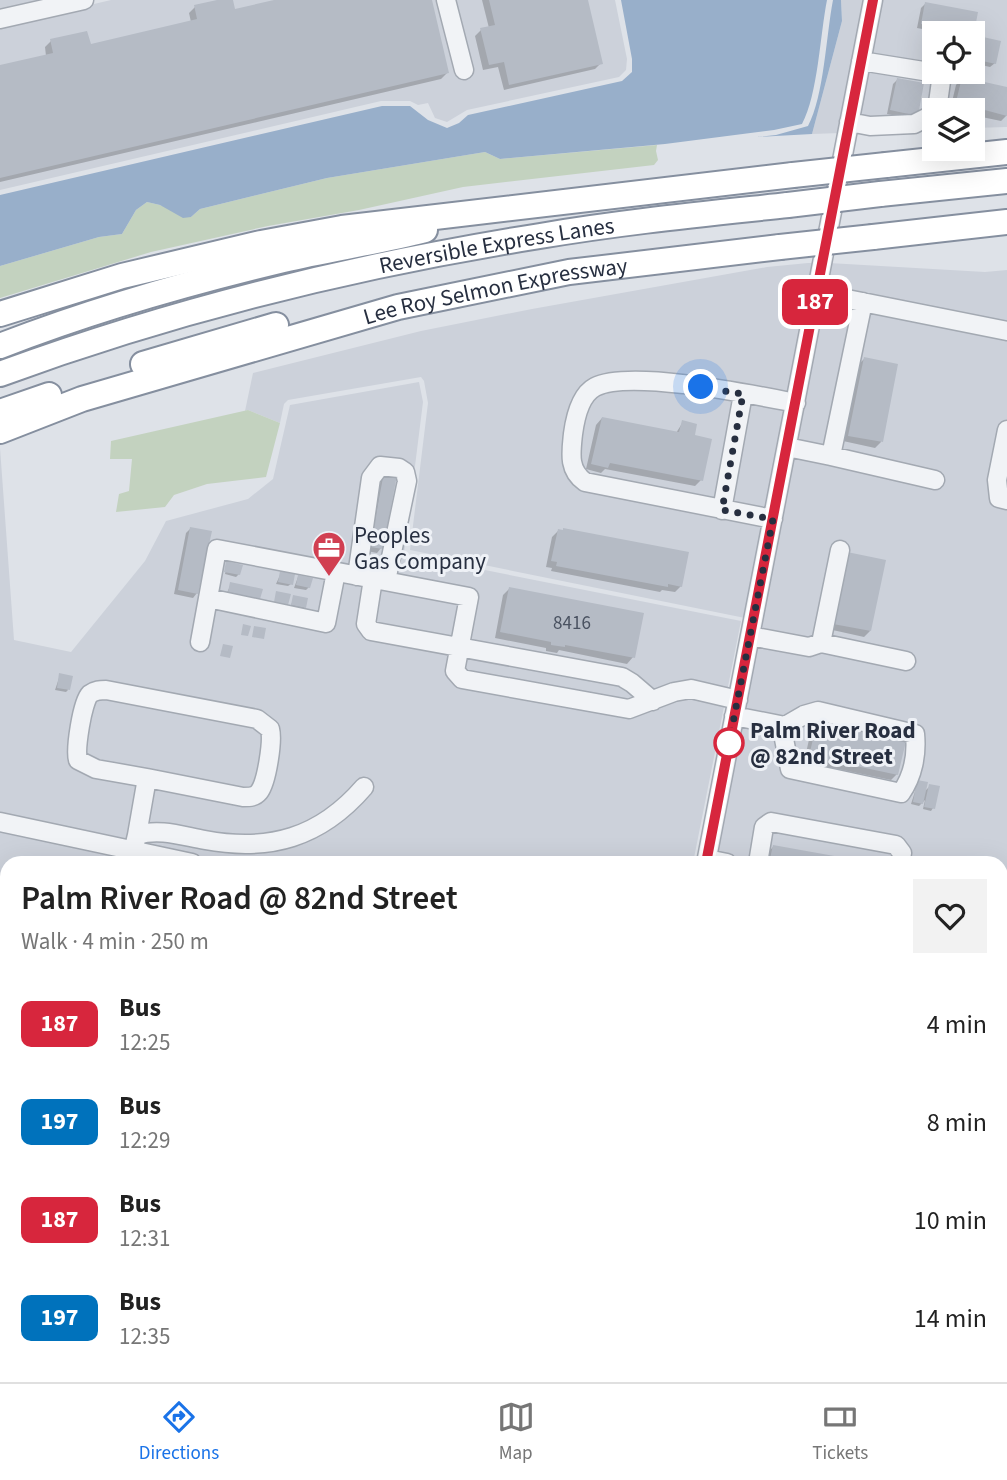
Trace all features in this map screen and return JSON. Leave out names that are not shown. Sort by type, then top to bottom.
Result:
[{"type":"highway","points":[[0,314],[122,276],[261,243],[342,228],[1007,152]]},
{"type":"highway","name":"Reversible Express Lanes","points":[[0,374],[124,332],[223,304],[390,265],[540,236],[1007,181]]},
{"type":"highway","points":[[0,346],[56,325],[184,286],[285,260],[452,224],[485,210]]},
{"type":"highway","name":"Lee Roy Selmon Expressway","points":[[0,431],[82,399],[398,307],[569,272],[1007,222]]},
{"type":"highway","points":[[0,412],[185,351],[314,314],[431,286],[513,271],[569,272]]},
{"type":"street","points":[[0,19],[83,0]]},
{"type":"street","points":[[446,0],[464,70]]},
{"type":"street","points":[[707,856],[873,0]]},
{"type":"street","points":[[861,61],[942,74],[938,98]]},
{"type":"street","points":[[849,122],[870,126],[914,124],[922,120]]},
{"type":"street","points":[[817,293],[1007,331]]},
{"type":"street","points":[[831,456],[863,302]]},
{"type":"street","points":[[773,519],[585,482],[575,471],[570,459],[574,429],[585,395],[596,387],[634,382],[654,382],[796,403]]},
{"type":"street","points":[[722,510],[743,394]]},
{"type":"street","points":[[1007,430],[998,480],[999,498],[1007,500]]},
{"type":"street","points":[[787,447],[935,480]]},
{"type":"street","points":[[372,579],[407,481],[405,472],[399,468],[380,466],[371,478],[372,579],[366,624],[371,631],[622,677],[653,701]]},
{"type":"street","points":[[200,642],[217,549],[469,597],[455,671],[462,679],[629,709],[674,692],[691,689],[785,726]]},
{"type":"street","points":[[821,643],[839,550]]},
{"type":"street","points":[[208,598],[326,623],[336,572]]},
{"type":"street","points":[[750,636],[809,647],[821,643],[906,661]]},
{"type":"street","points":[[106,690],[257,719],[270,729],[272,739],[264,781],[254,796],[243,797],[147,778],[96,769],[78,760],[76,750],[86,700],[93,692],[106,690]]},
{"type":"street","points":[[818,711],[915,734],[916,747],[909,781],[901,793],[790,769],[784,738],[785,726],[804,715],[818,711]]},
{"type":"street","points":[[135,843],[147,778]]},
{"type":"street","points":[[0,822],[103,854],[135,843],[149,832],[165,832],[229,844],[262,845],[291,838],[321,824],[348,804],[364,787]]},
{"type":"street","points":[[759,856],[764,827],[771,822],[896,845],[901,856]]},
{"type":"street","points":[[135,843],[172,856]]},
{"type":"shaded area","points":[[0,0],[57,0],[0,13]]},
{"type":"shaded area","points":[[111,0],[439,0],[459,77],[472,75],[453,0],[615,0],[627,59],[626,70],[619,77],[467,110],[447,122],[435,118],[428,103],[418,105],[410,101],[381,101],[0,190],[0,26]]},
{"type":"shaded area","points":[[841,0],[866,0],[840,133],[812,134],[842,21]]},
{"type":"shaded area","points":[[879,0],[1007,0],[1007,127],[985,128],[985,98],[922,98],[922,130],[854,133]]},
{"type":"shaded area","points":[[815,263],[745,618],[410,550],[428,403],[421,377],[288,400],[284,404],[280,423],[245,411],[253,373],[421,331],[532,309],[767,267]]},
{"type":"shaded area","points":[[829,263],[985,272],[1007,270],[1007,325],[824,288]]},
{"type":"shaded area","points":[[822,300],[1007,337],[1007,856],[714,856]]},
{"type":"shaded area","points":[[419,382],[423,402],[404,554],[741,621],[694,856],[0,856],[0,448],[14,640],[71,652],[145,561],[166,521],[248,499],[273,479],[290,405]]},
{"type":"green space","points":[[657,145],[658,160],[654,165],[463,187],[359,210],[268,226],[151,252],[0,298],[0,266],[99,237],[122,234],[136,210],[147,202],[191,217],[200,209],[327,178],[485,152],[500,159]]},
{"type":"green space","points":[[248,410],[280,423],[266,477],[207,484],[174,495],[165,507],[116,512],[119,494],[129,491],[132,459],[110,459],[111,441]]},
{"type":"water","points":[[621,0],[827,0],[812,97],[802,124],[665,144],[500,159],[485,152],[327,178],[200,209],[191,217],[183,218],[160,205],[147,202],[136,210],[122,234],[99,237],[0,266],[0,195],[382,106],[410,106],[428,120],[447,128],[468,115],[622,81],[632,72],[632,59]]},
{"type":"water","points":[[833,0],[841,0],[842,21],[812,134],[756,137],[776,135],[808,126],[818,99]]},
{"type":"building","points":[[233,0],[235,9],[274,0],[432,0],[449,73],[0,178],[0,65],[53,53],[50,39],[87,31],[91,44],[197,19],[194,5]]},
{"type":"building","points":[[489,0],[588,0],[603,64],[509,85],[504,62],[489,65],[480,28],[495,25]]},
{"type":"building","points":[[925,2],[978,12],[976,21],[922,21],[921,24]]},
{"type":"building","points":[[985,37],[1001,41],[996,64],[985,62]]},
{"type":"building","points":[[897,78],[924,84],[918,116],[890,110]]},
{"type":"building","points":[[985,82],[1007,87],[1007,116],[985,110],[985,98],[957,98],[960,84]]},
{"type":"building","points":[[864,357],[898,364],[883,442],[848,436]]},
{"type":"building","points":[[602,417],[679,432],[682,420],[697,424],[695,435],[712,439],[703,481],[610,463],[608,468],[591,464]]},
{"type":"building","points":[[384,472],[397,475],[383,549],[370,547]]},
{"type":"building","points":[[190,527],[212,531],[198,594],[178,590]]},
{"type":"building","points":[[558,529],[689,552],[682,587],[668,584],[668,587],[556,566],[557,562],[551,561]]},
{"type":"building","points":[[847,552],[886,560],[871,631],[833,624]]},
{"type":"building","points":[[226,561],[243,565],[240,575],[224,572]]},
{"type":"building","points":[[280,571],[295,574],[293,585],[278,582]]},
{"type":"building","points":[[298,575],[313,578],[310,588],[296,585]]},
{"type":"building","points":[[230,582],[263,589],[260,599],[228,592]]},
{"type":"building","points":[[509,587],[644,613],[635,658],[565,645],[551,645],[551,642],[500,632]]},
{"type":"building","points":[[276,591],[291,594],[288,605],[274,602]]},
{"type":"building","points":[[293,595],[308,598],[306,608],[291,605]]},
{"type":"building","points":[[243,624],[251,626],[248,636],[241,635]]},
{"type":"building","points":[[254,626],[266,628],[264,639],[252,637]]},
{"type":"building","points":[[223,644],[233,646],[230,658],[220,656]]},
{"type":"building","points":[[59,673],[73,676],[70,690],[57,688]]},
{"type":"building","points":[[818,718],[907,737],[898,775],[809,756]]},
{"type":"building","points":[[917,780],[928,782],[923,804],[913,802]]},
{"type":"building","points":[[929,784],[940,786],[935,809],[924,807]]},
{"type":"building","points":[[773,845],[834,856],[771,856]]},
{"type":"bus line","name":"187","points":[[707,856],[873,0]]},
{"type":"place","name":"Peoples Gas Company","points":[[329,578]]},
{"type":"place","name":"Palm River Road @ 82nd Street","points":[[729,743]]},
{"type":"route","points":[[701,387],[743,394],[722,510],[773,519],[729,743]]}]
